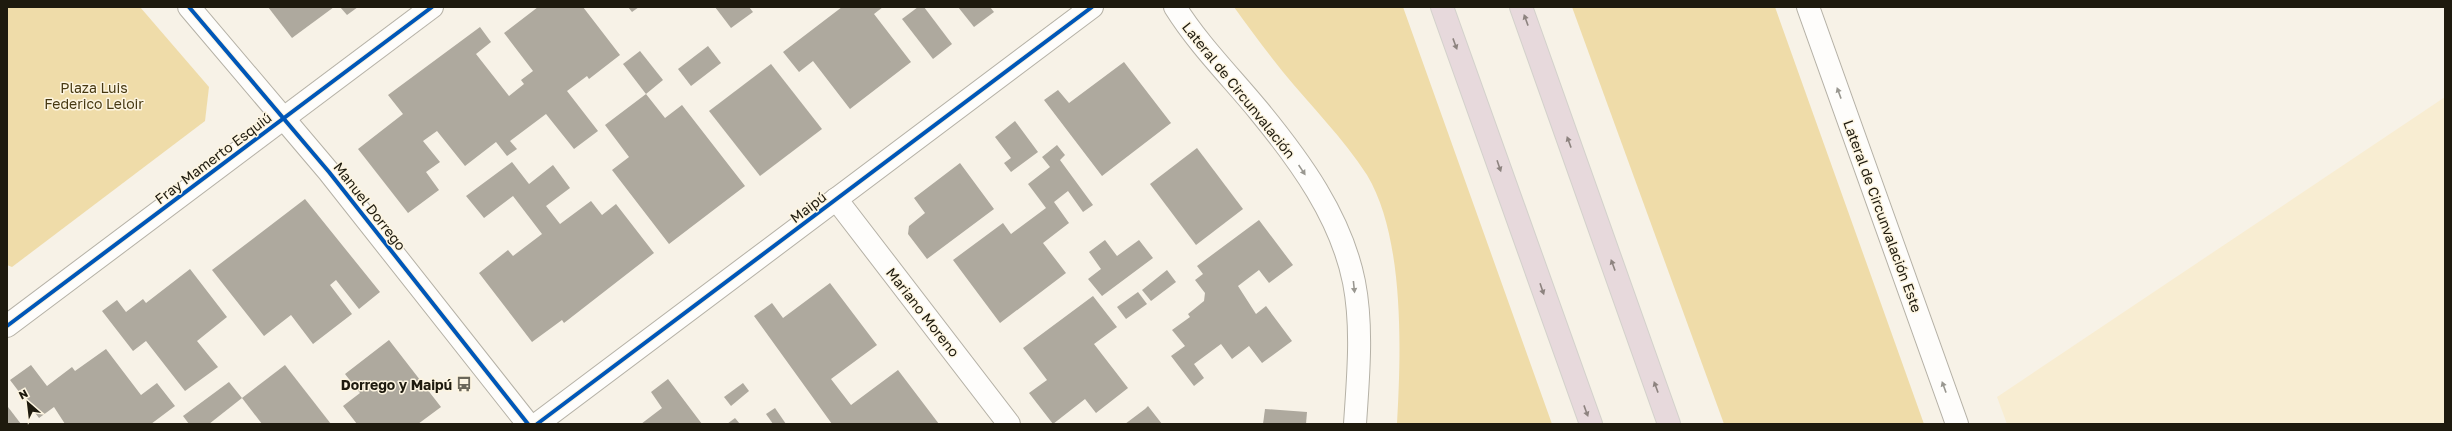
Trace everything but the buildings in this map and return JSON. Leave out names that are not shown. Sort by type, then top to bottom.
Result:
[{"type":"highway","points":[[1442,7],[1591,424]]},
{"type":"highway","points":[[1521,7],[1669,424]]},
{"type":"street","name":"Manuel Dorrego","points":[[189,7],[329,172],[528,424]]},
{"type":"street","name":"Fray Mamerto Esquiú","points":[[7,326],[432,7]]},
{"type":"street","name":"Maipú","points":[[537,424],[1092,7]]},
{"type":"street","name":"Lateral de Circunvalación","points":[[1175,7],[1279,136],[1333,217],[1344,245],[1354,282],[1359,364],[1354,424]]},
{"type":"street","name":"Lateral de Circunvalación Este","points":[[1808,7],[1957,424]]},
{"type":"street","name":"Mariano Moreno","points":[[836,199],[1009,424]]},
{"type":"shaded area","points":[[2445,97],[2445,424],[2007,424],[1997,397]]},
{"type":"green space","name":"Plaza Luis Federico Leloir","points":[[7,7],[140,7],[209,87],[205,121],[12,267],[7,265]]},
{"type":"green space","points":[[1234,7],[1403,7],[1552,424],[1397,424],[1399,364],[1398,296],[1388,230],[1379,201],[1367,175],[1358,161],[1283,72]]},
{"type":"green space","points":[[1572,7],[1775,7],[1924,424],[1724,424]]},
{"type":"cycle path","points":[[189,7],[329,172],[528,424]]},
{"type":"cycle path","points":[[7,326],[432,7]]},
{"type":"cycle path","points":[[537,424],[1092,7]]},
{"type":"place","name":"Dorrego y Maipú","points":[[464,384]]}]
